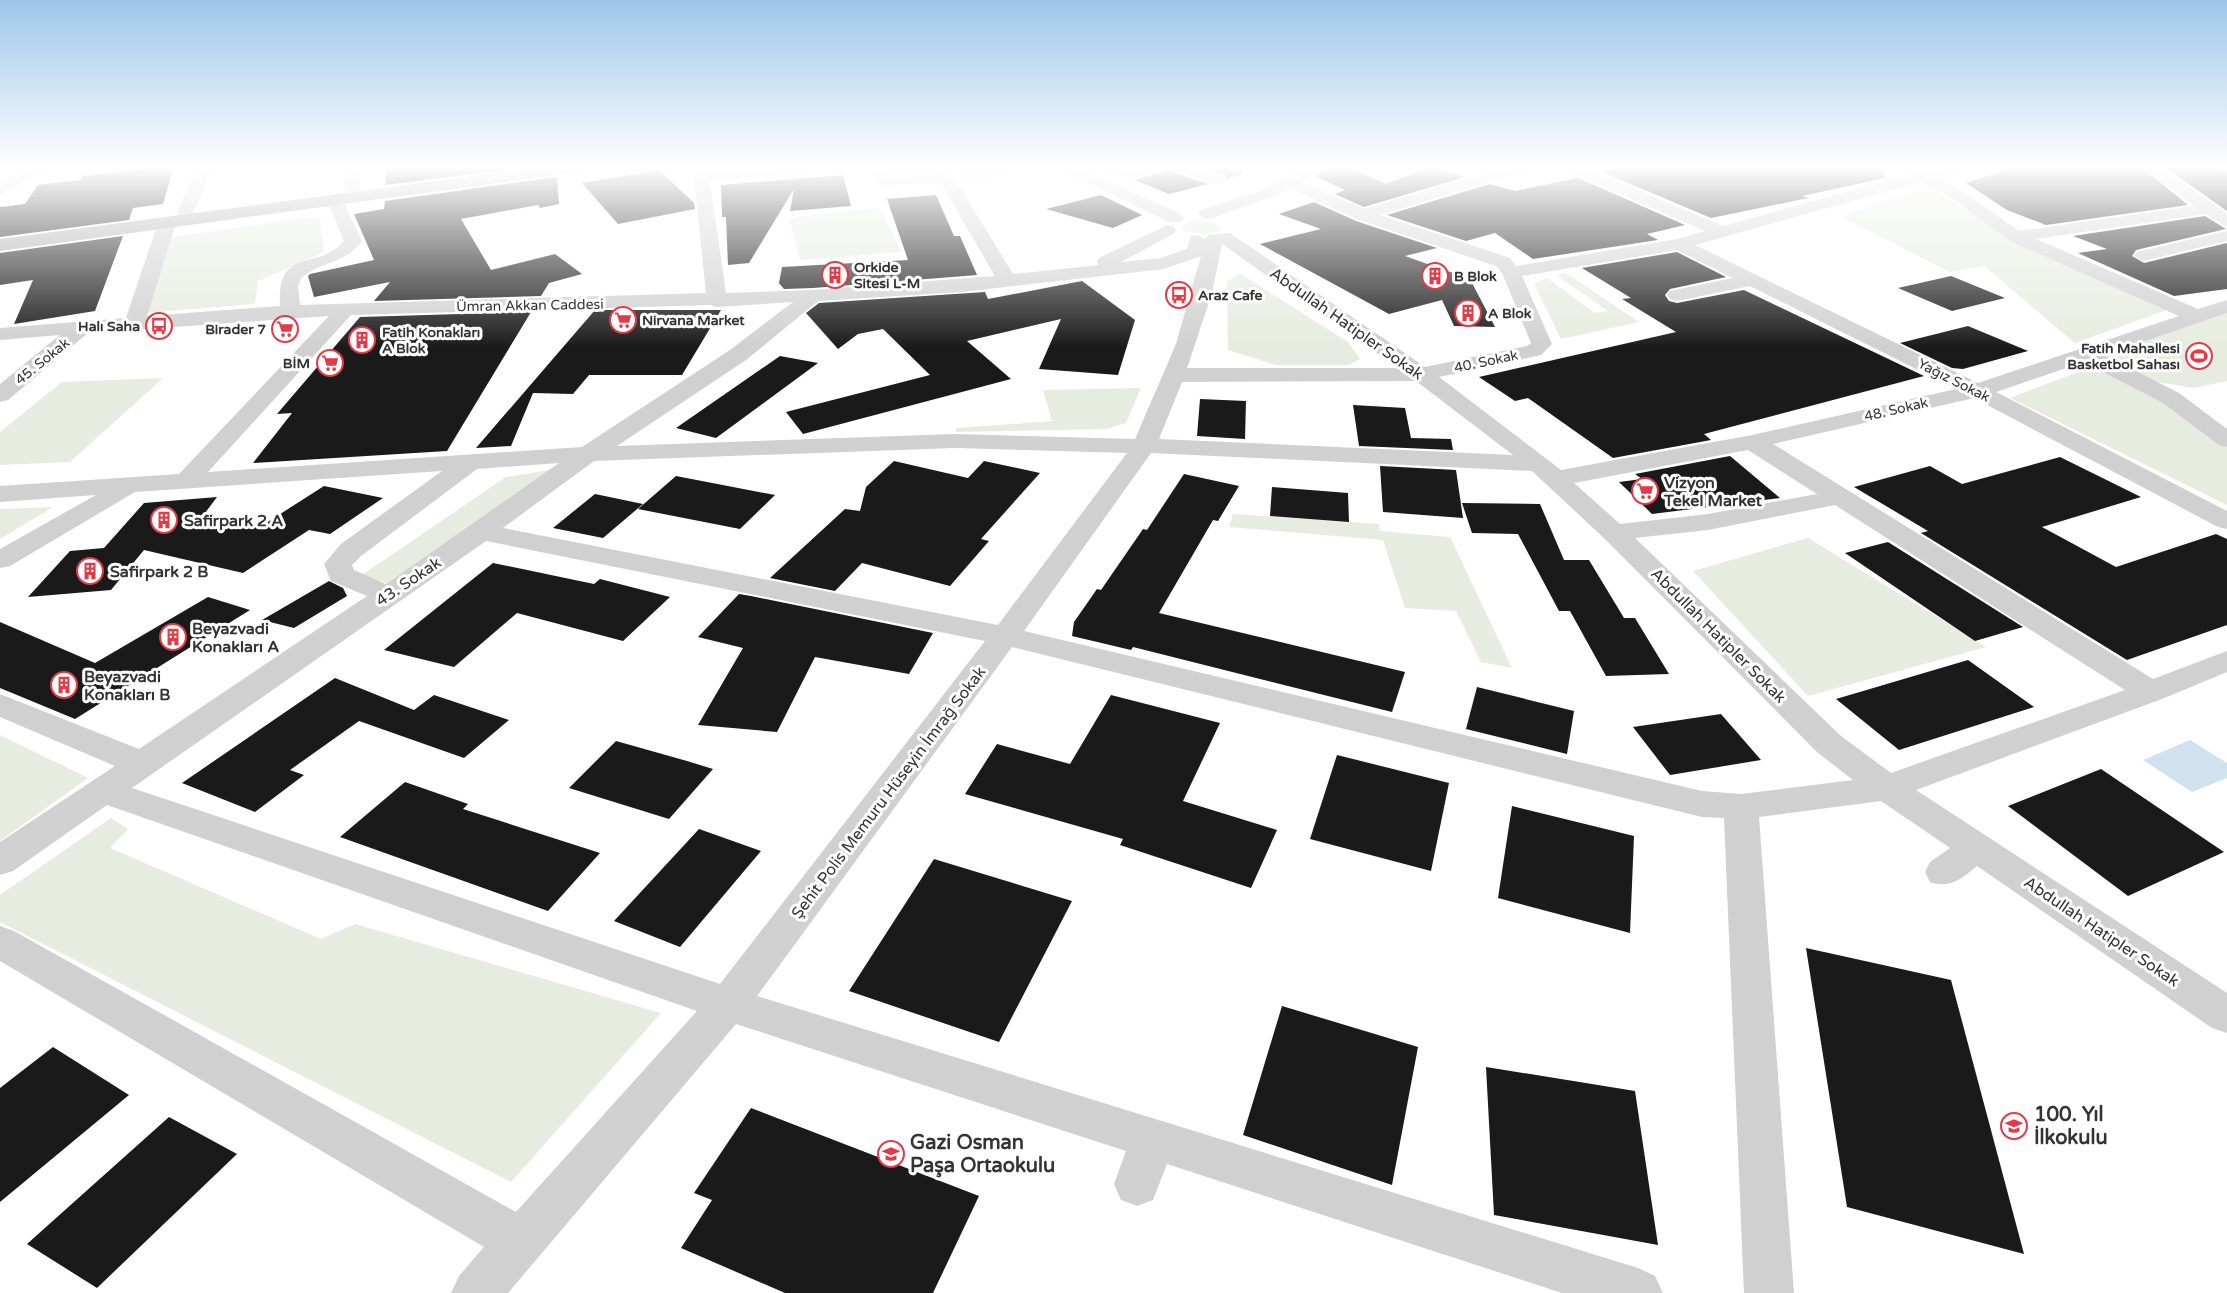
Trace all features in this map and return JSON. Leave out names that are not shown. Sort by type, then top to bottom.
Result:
[{"type":"main road","points":[[0,238],[79,227]]},
{"type":"main road","points":[[0,245],[134,227]]},
{"type":"street","points":[[135,321],[166,227]]},
{"type":"street","points":[[290,311],[289,284],[293,274],[306,266],[336,258],[348,249],[353,241],[347,227]]},
{"type":"street","points":[[709,227],[717,301]]},
{"type":"street","points":[[974,227],[1007,280]]},
{"type":"street","points":[[1059,275],[1121,257],[1166,227]]},
{"type":"street","name":"Abdullah Hatipler Sokak","points":[[1173,227],[1179,237],[1216,231],[1421,375],[1547,472],[1614,532],[1829,744],[1887,788],[2227,1015]]},
{"type":"street","points":[[1192,227],[1216,231],[1221,227]]},
{"type":"street","points":[[1059,275],[1164,263],[1196,252],[1221,227]]},
{"type":"street","points":[[1400,227],[1503,262],[1511,272],[1678,244],[1738,227]]},
{"type":"street","points":[[1710,227],[1721,232]]},
{"type":"street","points":[[2003,227],[2016,237],[2196,316]]},
{"type":"street","points":[[2016,237],[2115,227]]},
{"type":"street","name":"Şehit Polis Memuru Hüseyin İmrağ Sokak","points":[[476,1293],[728,1004],[1005,636],[1144,446],[1175,375],[1202,293],[1216,231]]},
{"type":"street","points":[[2143,256],[2227,236]]},
{"type":"street","name":"Yağız Sokak","points":[[1678,244],[1977,391],[2227,521]]},
{"type":"street","name":"40. Sokak","points":[[1421,375],[1534,351],[1542,344],[1511,272]]},
{"type":"street","name":"Ümran Akkan Caddesi","points":[[0,334],[135,321],[347,308],[717,301],[813,296],[1059,275]]},
{"type":"street","points":[[1677,294],[1752,280]]},
{"type":"street","name":"43. Sokak","points":[[0,861],[481,532],[588,454],[738,355],[813,296]]},
{"type":"street","name":"48. Sokak","points":[[0,494],[588,454],[954,441],[1144,446],[1547,472],[1752,442],[1977,391],[2227,306]]},
{"type":"street","points":[[186,482],[347,308]]},
{"type":"street","name":"45. Sokak","points":[[0,395],[84,326]]},
{"type":"street","points":[[2086,354],[2171,398],[2227,440]]},
{"type":"street","points":[[1175,375],[1421,375]]},
{"type":"street","points":[[1752,442],[2151,692]]},
{"type":"street","points":[[388,595],[341,575],[338,564],[351,550],[471,462]]},
{"type":"street","points":[[0,560],[131,486]]},
{"type":"street","points":[[1614,532],[1708,522],[1839,497]]},
{"type":"street","points":[[481,532],[1005,636],[1702,804],[1741,807],[1887,788],[2227,662]]},
{"type":"street","points":[[0,705],[140,764]]},
{"type":"street","points":[[101,790],[728,1004],[1638,1293]]},
{"type":"street","points":[[1741,807],[1769,1293]]},
{"type":"street","points":[[1943,872],[1976,848]]},
{"type":"street","points":[[0,942],[522,1242]]},
{"type":"street","points":[[1137,1184],[1153,1139]]},
{"type":"shaded area","points":[[238,227],[321,227],[324,252],[258,281],[255,304],[145,313],[167,238]]},
{"type":"shaded area","points":[[791,227],[889,227],[902,252],[800,260]]},
{"type":"shaded area","points":[[1182,227],[1220,227],[1222,230],[1204,235],[1182,230]]},
{"type":"shaded area","points":[[1861,227],[1993,227],[2007,236],[2167,310],[2075,343],[1984,266],[1950,272]]},
{"type":"shaded area","points":[[1566,273],[1639,322],[1561,339],[1534,284],[1547,278],[1595,313],[1608,311],[1556,275]]},
{"type":"shaded area","points":[[1241,274],[1348,342],[1360,359],[1349,365],[1276,365],[1228,350],[1227,281]]},
{"type":"shaded area","points":[[2227,310],[2227,381],[2194,388],[2151,381],[2098,354]]},
{"type":"shaded area","points":[[2094,366],[2195,419],[2227,445],[2227,505],[2010,398]]},
{"type":"shaded area","points":[[163,378],[70,462],[0,465],[0,432],[62,382]]},
{"type":"shaded area","points":[[1141,388],[1126,423],[1107,429],[956,432],[956,428],[1052,421],[1043,390]]},
{"type":"shaded area","points":[[550,470],[387,583],[362,575],[506,477]]},
{"type":"shaded area","points":[[53,507],[0,539],[0,509]]},
{"type":"shaded area","points":[[1233,514],[1379,524],[1380,531],[1450,537],[1512,668],[1481,662],[1456,611],[1405,608],[1383,540],[1229,527]]},
{"type":"shaded area","points":[[1808,538],[1986,647],[1808,696],[1693,571]]},
{"type":"shaded area","points":[[0,735],[88,778],[0,841]]},
{"type":"shaded area","points":[[111,818],[128,829],[110,848],[321,939],[355,924],[661,1013],[511,1182],[0,922],[0,895]]},
{"type":"water","points":[[2190,740],[2227,763],[2227,778],[2192,792],[2143,760]]},
{"type":"building","points":[[0,227],[73,227],[0,237]]},
{"type":"building","points":[[360,227],[466,227],[491,270],[555,254],[582,274],[549,283],[541,296],[374,301],[390,282],[314,297],[308,276],[310,274],[374,260]]},
{"type":"building","points":[[726,227],[771,227],[749,263],[728,265]]},
{"type":"building","points":[[897,227],[950,227],[954,236],[960,236],[977,275],[813,288],[784,289],[779,283],[782,267],[908,260]]},
{"type":"building","points":[[1316,227],[1375,227],[1437,248],[1405,256],[1470,279],[1495,327],[1454,326],[1442,300],[1389,314],[1260,244],[1321,229]]},
{"type":"building","points":[[1424,227],[1675,227],[1647,234],[1658,240],[1533,259],[1495,233],[1466,241]]},
{"type":"building","points":[[2130,227],[2223,227],[2226,229],[2136,250],[2132,256],[2144,263],[2227,243],[2227,289],[2174,296],[2078,253],[2107,249],[2073,236]]},
{"type":"building","points":[[123,236],[95,311],[14,324],[33,280],[0,285],[0,253]]},
{"type":"building","points":[[1677,252],[1726,277],[1670,289],[1665,295],[1669,301],[1677,303],[1744,290],[1924,376],[1704,434],[1711,440],[1613,458],[1528,398],[1515,401],[1479,377],[1676,332],[1622,299],[1631,298],[1582,268]]},
{"type":"building","points":[[1951,276],[2005,298],[1952,311],[1898,288]]},
{"type":"building","points":[[1082,281],[1135,320],[1118,375],[1039,369],[1061,319],[967,341],[1011,379],[803,434],[786,412],[930,375],[883,329],[858,334],[838,349],[806,313],[819,303],[985,292],[988,299]]},
{"type":"building","points":[[595,310],[721,310],[682,375],[589,375],[573,394],[533,393],[511,446],[476,448]]},
{"type":"building","points":[[531,312],[447,451],[253,463],[292,413],[277,414],[360,317]]},
{"type":"building","points":[[1968,326],[2028,351],[1963,369],[1952,368],[1900,343]]},
{"type":"building","points":[[780,356],[818,363],[716,438],[676,428]]},
{"type":"building","points":[[1200,399],[1246,401],[1245,439],[1197,436]]},
{"type":"building","points":[[1353,405],[1405,408],[1411,438],[1451,439],[1453,450],[1359,446]]},
{"type":"building","points":[[1730,456],[1780,498],[1652,514],[1619,482],[1642,479],[1635,474]]},
{"type":"building","points":[[2060,457],[2141,497],[2042,527],[2116,567],[2216,534],[2227,539],[2227,625],[2127,660],[1921,533],[1928,531],[1854,487],[1930,466],[1962,484]]},
{"type":"building","points":[[894,461],[968,478],[984,461],[1040,473],[981,539],[989,541],[950,586],[862,563],[835,591],[770,578],[845,509],[860,511],[866,487]]},
{"type":"building","points":[[1380,466],[1456,470],[1463,518],[1383,512]]},
{"type":"building","points":[[1184,474],[1239,486],[1218,521],[1213,520],[1159,613],[1405,672],[1392,712],[1133,647],[1131,650],[1072,636],[1074,622],[1097,589],[1101,590],[1143,529],[1147,530]]},
{"type":"building","points":[[676,476],[775,495],[740,529],[638,509]]},
{"type":"building","points":[[324,486],[383,498],[330,534],[309,530],[243,573],[144,550],[111,590],[28,597],[70,551],[104,548],[144,503],[217,497],[205,513],[263,525]]},
{"type":"building","points":[[1272,487],[1348,493],[1349,522],[1270,516]]},
{"type":"building","points":[[595,494],[643,504],[603,538],[553,528]]},
{"type":"building","points":[[1462,503],[1540,504],[1564,560],[1589,560],[1624,618],[1635,618],[1669,674],[1606,676],[1570,611],[1559,611],[1518,534],[1472,533]]},
{"type":"building","points":[[1888,542],[2023,627],[1975,641],[1845,553]]},
{"type":"building","points":[[493,563],[594,584],[600,579],[670,597],[623,641],[517,613],[454,667],[384,650]]},
{"type":"building","points":[[329,581],[343,588],[347,596],[294,628],[262,620]]},
{"type":"building","points":[[739,594],[933,633],[909,674],[815,657],[777,732],[698,725],[743,648],[698,637]]},
{"type":"building","points":[[208,597],[250,610],[75,719],[0,688],[0,622],[95,663]]},
{"type":"building","points":[[1968,660],[2034,707],[1899,750],[1836,699]]},
{"type":"building","points":[[335,678],[414,710],[434,695],[509,720],[464,758],[359,721],[290,770],[304,775],[255,812],[182,783]]},
{"type":"building","points":[[1477,687],[1574,711],[1567,754],[1466,729]]},
{"type":"building","points":[[1111,695],[1220,723],[1183,801],[1277,830],[1251,888],[1120,845],[1123,839],[965,794],[997,744],[1070,764]]},
{"type":"building","points":[[1721,714],[1761,760],[1670,775],[1633,727]]},
{"type":"building","points":[[616,741],[713,769],[669,819],[569,788]]},
{"type":"building","points":[[1337,755],[1449,783],[1431,871],[1310,839]]},
{"type":"building","points":[[2101,769],[2224,852],[2128,896],[2008,806]]},
{"type":"building","points":[[405,782],[468,804],[463,809],[600,853],[548,911],[340,837]]},
{"type":"building","points":[[1512,806],[1634,836],[1630,933],[1498,898]]},
{"type":"building","points":[[699,829],[761,851],[680,947],[614,921]]},
{"type":"building","points":[[934,859],[1072,901],[999,1042],[849,991]]},
{"type":"building","points":[[1806,948],[1951,980],[2024,1254],[1847,1207]]},
{"type":"building","points":[[1282,1006],[1418,1047],[1392,1185],[1243,1135]]},
{"type":"building","points":[[53,1047],[129,1095],[0,1202],[0,1088]]},
{"type":"building","points":[[1486,1067],[1635,1091],[1658,1245],[1494,1215]]},
{"type":"building","points":[[751,1108],[979,1196],[933,1293],[785,1293],[681,1248],[712,1200],[694,1193]]},
{"type":"building","points":[[169,1117],[237,1154],[97,1288],[27,1244]]},
{"type":"place","name":"Orkide Sitesi L-M","points":[[835,275]]},
{"type":"place","name":"B Blok","points":[[1435,276]]},
{"type":"place","name":"Araz Cafe","points":[[1179,295]]},
{"type":"place","name":"A Blok","points":[[1468,313]]},
{"type":"place","name":"Nirvana Market","points":[[623,320]]},
{"type":"place","name":"Halı Saha","points":[[159,326]]},
{"type":"place","name":"Birader 7","points":[[285,329]]},
{"type":"place","name":"Fatih Konakları A Blok","points":[[362,340]]},
{"type":"place","name":"Fatih Mahallesi Basketbol Sahası","points":[[2199,356]]},
{"type":"place","name":"BİM","points":[[330,363]]},
{"type":"place","name":"Vizyon Tekel Market","points":[[1645,491]]},
{"type":"place","name":"Safirpark 2 A","points":[[164,520]]},
{"type":"place","name":"Safirpark 2 B","points":[[90,571]]},
{"type":"place","name":"Beyazvadi Konakları A","points":[[173,637]]},
{"type":"place","name":"Beyazvadi Konakları B","points":[[64,685]]},
{"type":"place","name":"100. Yıl İlkokulu","points":[[2014,1126]]},
{"type":"place","name":"Gazi Osman Paşa Ortaokulu","points":[[891,1154]]}]
